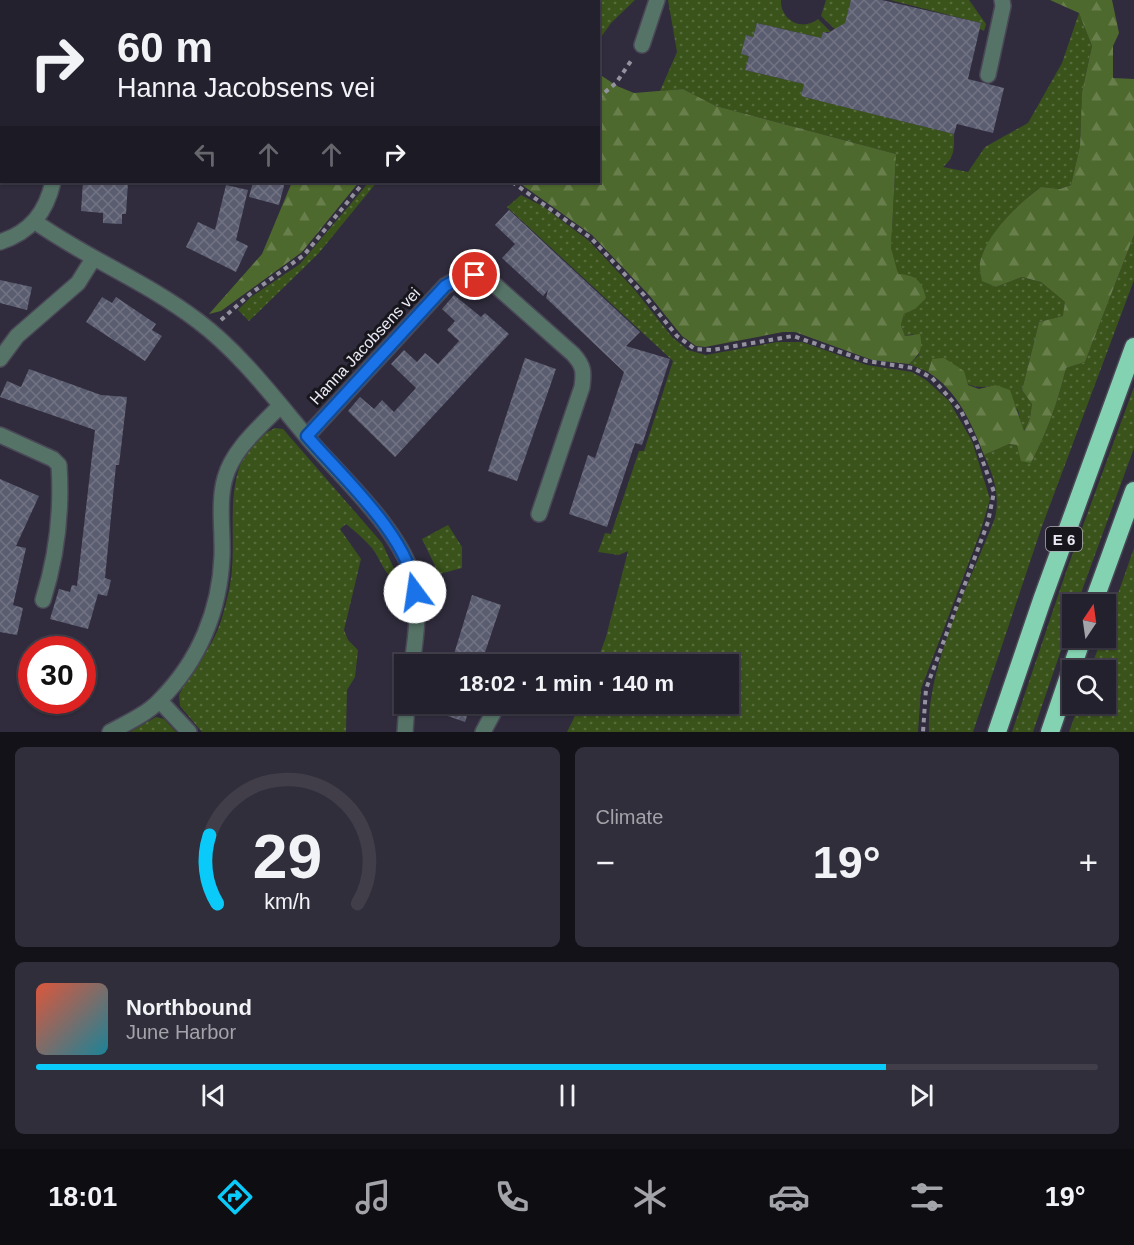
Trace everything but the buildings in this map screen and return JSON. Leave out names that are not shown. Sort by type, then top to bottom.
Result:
[{"type":"highway","name":"E 6","points":[[998,732],[1042,600],[1134,347]]},
{"type":"highway","points":[[1097,594],[1134,491]]},
{"type":"highway","points":[[1050,732],[1079,648]]},
{"type":"street","points":[[642,45],[657,0]]},
{"type":"street","points":[[988,75],[1003,6],[1002,0]]},
{"type":"street","points":[[0,242],[15,237],[34,221],[48,204],[53,183]]},
{"type":"street","points":[[34,221],[93,259],[188,314],[232,351],[307,436],[377,517],[401,549],[412,572],[416,641],[414,654]]},
{"type":"street","points":[[0,359],[17,336],[78,283],[93,259]]},
{"type":"street","name":"Hanna Jacobsens vei","points":[[307,436],[445,286],[465,275],[486,277],[573,354],[582,364],[584,372],[582,387],[539,514]]},
{"type":"street","points":[[110,732],[160,701],[187,665],[217,604],[221,580],[225,478],[240,449],[280,406]]},
{"type":"street","points":[[0,435],[53,459],[59,465],[56,550],[43,600]]},
{"type":"street","points":[[160,701],[189,732]]},
{"type":"street","points":[[405,732],[406,714]]},
{"type":"street","points":[[483,732],[493,714]]},
{"type":"path","points":[[600,96],[616,83],[642,45]]},
{"type":"path","points":[[209,331],[250,294],[304,255],[363,183]]},
{"type":"path","points":[[513,183],[591,238],[644,295],[676,336],[695,349],[712,350],[782,336],[803,338],[867,361],[913,368],[932,378],[956,405],[975,440],[994,499],[988,522],[926,689],[923,732]]},
{"type":"green space","points":[[601,0],[635,0],[611,23],[600,39]]},
{"type":"green space","points":[[668,0],[781,0],[784,13],[793,22],[805,24],[818,19],[831,32],[823,32],[821,38],[757,23],[753,37],[746,35],[742,54],[749,56],[745,70],[804,84],[801,96],[954,134],[952,156],[943,167],[968,172],[985,147],[1028,123],[1062,63],[1079,13],[1092,46],[1082,92],[1080,146],[1071,185],[1060,189],[1041,187],[1033,193],[1004,220],[989,242],[980,263],[983,281],[996,287],[1022,277],[1041,282],[1065,302],[1064,316],[1039,322],[1022,390],[1032,404],[1030,418],[1023,432],[1018,410],[995,385],[976,387],[969,385],[932,359],[928,372],[909,364],[919,355],[913,334],[905,336],[901,325],[904,314],[915,309],[894,266],[891,248],[896,154],[716,106],[683,89],[660,91],[677,52]]},
{"type":"green space","points":[[826,0],[851,0],[842,36],[821,16]]},
{"type":"green space","points":[[890,0],[969,0],[986,24],[984,31],[980,29],[980,23]]},
{"type":"green space","points":[[1050,0],[1112,0],[1119,33],[1113,46],[1113,78],[1134,79],[1134,235],[1085,362],[1066,368],[1051,417],[1031,463],[1021,461],[1017,445],[1009,444],[984,455],[969,420],[956,398],[928,372],[932,359],[944,358],[964,371],[968,385],[979,389],[995,385],[1010,390],[1024,431],[1030,418],[1032,404],[1022,390],[1039,322],[1063,316],[1065,302],[1041,282],[1022,277],[996,287],[982,281],[980,265],[983,252],[996,231],[1023,202],[1041,187],[1060,189],[1071,185],[1080,146],[1082,92],[1092,46],[1079,13]]},
{"type":"green space","points":[[600,75],[617,86],[634,93],[683,89],[716,106],[896,154],[891,248],[898,274],[917,280],[926,298],[915,309],[904,314],[901,325],[905,336],[920,334],[920,351],[909,364],[872,360],[795,332],[783,332],[705,347],[696,346],[682,336],[649,295],[592,235],[519,183],[600,183]]},
{"type":"green space","points":[[292,183],[358,183],[302,252],[221,311],[209,314],[262,254]]},
{"type":"green space","points":[[368,183],[376,183],[318,254],[249,321],[238,310],[251,297],[300,264]]},
{"type":"green space","points":[[521,195],[544,207],[589,241],[634,289],[672,337],[688,350],[706,355],[777,342],[802,342],[867,365],[912,372],[926,380],[949,401],[972,441],[990,499],[980,533],[921,689],[918,732],[567,732],[576,714],[739,714],[739,654],[600,654],[628,551],[619,555],[598,552],[605,533],[611,534],[639,451],[644,451],[673,361],[507,207]]},
{"type":"green space","points":[[1134,235],[1134,280],[1041,529],[973,732],[929,732],[930,707],[942,652],[995,518],[997,501],[995,486],[984,455],[1009,444],[1017,445],[1031,463],[1052,417],[1066,368],[1085,362]]},
{"type":"green space","points":[[1134,387],[1134,448],[1081,594],[1062,594],[1062,647],[1033,732],[1012,732],[1067,569]]},
{"type":"green space","points":[[275,428],[283,429],[382,543],[398,577],[394,580],[390,577],[372,548],[353,529],[346,524],[340,529],[361,559],[344,630],[348,640],[358,650],[355,677],[347,690],[346,732],[202,732],[180,706],[179,695],[215,636],[226,603],[231,575],[234,490],[238,471],[246,454],[258,439]]},
{"type":"green space","points":[[448,525],[462,547],[462,568],[439,574],[422,539]]},
{"type":"green space","points":[[1134,548],[1134,732],[1069,732],[1075,714],[1116,714],[1116,660],[1094,660],[1098,648],[1116,648],[1116,599]]},
{"type":"green space","points":[[156,717],[164,719],[176,732],[130,732]]},
{"type":"route","points":[[415,592],[412,572],[401,549],[377,517],[307,436],[445,286],[465,275],[475,275]]}]
